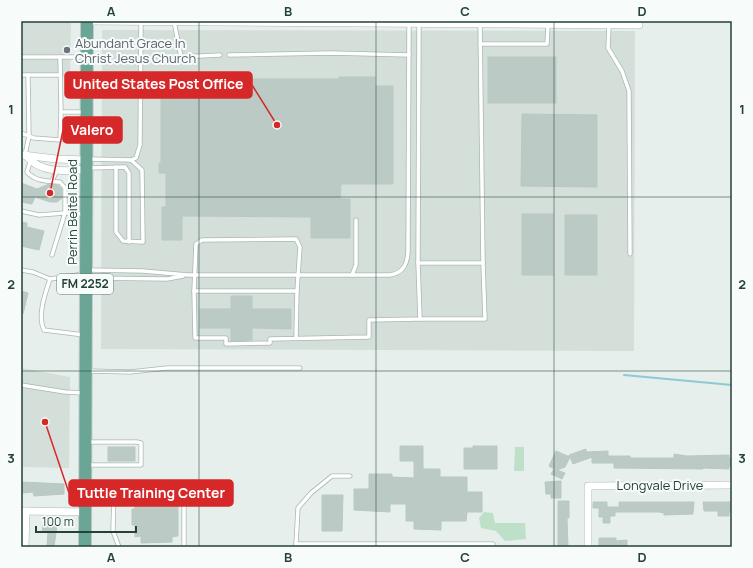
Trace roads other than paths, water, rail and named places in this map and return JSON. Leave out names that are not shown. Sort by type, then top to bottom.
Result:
[{"type":"main road","name":"Perrin Beitel Road","points":[[85,547],[87,21]]},
{"type":"street","points":[[87,21],[639,25]]},
{"type":"street","points":[[23,154],[86,164]]},
{"type":"street","points":[[23,154],[30,162],[38,166],[57,170],[86,164]]},
{"type":"street","name":"Longvale Drive","points":[[588,547],[588,486],[732,485]]},
{"type":"street","points":[[26,547],[23,511],[85,512]]},
{"type":"lane","points":[[86,164],[131,160],[136,158],[140,145],[141,21]]},
{"type":"lane","points":[[174,21],[181,57],[220,55]]},
{"type":"lane","points":[[21,270],[33,272],[50,279],[85,274],[143,271],[188,276],[397,274],[404,269],[408,260],[409,23]]},
{"type":"lane","points":[[419,23],[418,263],[420,319]]},
{"type":"lane","points":[[296,337],[300,247],[296,239],[202,240],[196,244],[194,276],[195,338],[226,338],[226,344],[270,343],[270,338],[369,337],[369,320],[485,319],[480,23]]},
{"type":"lane","points":[[480,44],[547,44],[548,24]]},
{"type":"lane","points":[[609,24],[608,48],[622,71],[629,91],[630,254]]},
{"type":"lane","points":[[229,55],[331,53],[409,55]]},
{"type":"lane","points":[[21,57],[87,57]]},
{"type":"lane","points":[[21,133],[29,136],[60,140],[60,57]]},
{"type":"lane","points":[[21,75],[60,75]]},
{"type":"lane","points":[[23,154],[29,136],[28,75]]},
{"type":"lane","points":[[61,112],[86,112]]},
{"type":"lane","points":[[116,167],[116,232],[123,241],[143,242],[143,173],[136,163],[131,160]]},
{"type":"lane","points":[[30,162],[27,172],[30,175],[39,180],[60,182],[65,188],[65,213],[52,255]]},
{"type":"lane","points":[[86,164],[125,167],[129,172],[130,242]]},
{"type":"lane","points":[[52,181],[57,170]]},
{"type":"lane","points":[[21,211],[39,215],[65,213],[86,214]]},
{"type":"lane","points":[[352,275],[356,265],[356,220]]},
{"type":"lane","points":[[418,263],[483,263]]},
{"type":"lane","points":[[85,274],[167,279],[188,276]]},
{"type":"lane","points":[[50,279],[45,296],[41,324],[44,330],[85,336]]},
{"type":"lane","points":[[194,291],[297,291]]},
{"type":"lane","points":[[85,372],[130,372],[167,368],[300,368]]},
{"type":"lane","points":[[21,385],[65,392],[85,393]]},
{"type":"lane","points":[[85,442],[141,443],[142,462],[141,465],[85,465]]},
{"type":"lane","points":[[350,476],[332,476],[312,493],[298,508],[296,546],[493,544],[493,547]]},
{"type":"lane","points":[[85,488],[180,490],[184,495],[184,547]]},
{"type":"lane","points":[[114,489],[114,531],[119,547]]},
{"type":"waterway","points":[[624,375],[732,385]]},
{"type":"place","name":"Abundant Grace In Christ Jesus Church","points":[[67,50]]},
{"type":"place","name":"United States Post Office","points":[[277,125]]},
{"type":"place","name":"Valero","points":[[50,193]]},
{"type":"place","name":"Tuttle Training Center","points":[[45,422]]}]
